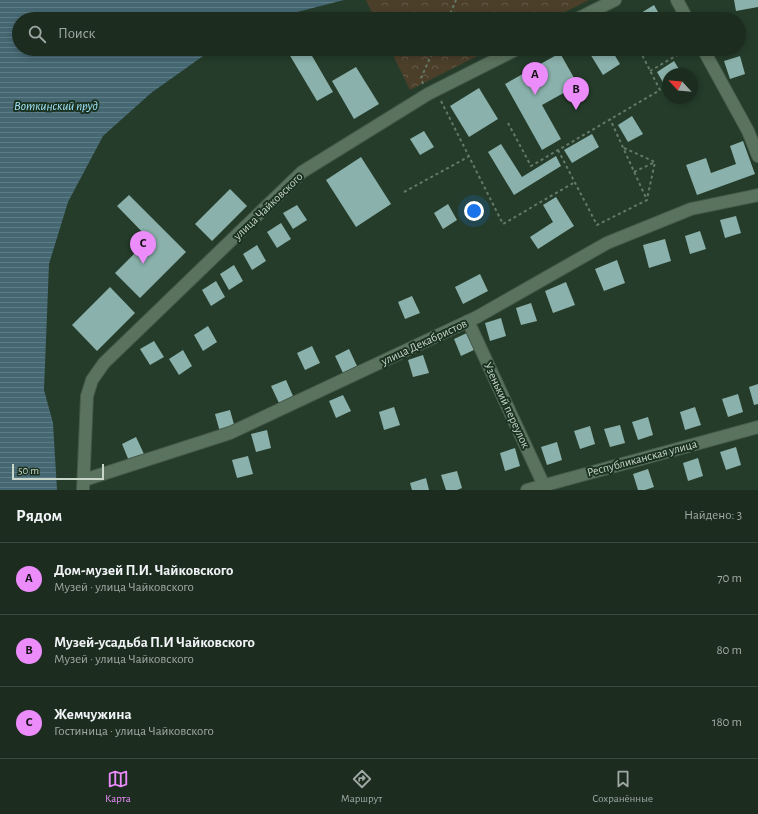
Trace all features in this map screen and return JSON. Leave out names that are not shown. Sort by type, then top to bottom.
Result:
[{"type":"street","points":[[591,12],[614,0]]},
{"type":"street","points":[[677,0],[683,12]]},
{"type":"street","name":"улица Чайковского","points":[[84,485],[87,396],[92,380],[104,363],[302,172],[505,56]]},
{"type":"street","points":[[708,56],[748,131],[758,156]]},
{"type":"street","name":"улица Декабристов","points":[[84,485],[230,433],[468,321],[607,243],[691,209],[758,195]]},
{"type":"street","name":"Узенький переулок","points":[[468,321],[545,487]]},
{"type":"street","name":"Республиканская улица","points":[[527,490],[545,487],[758,427]]},
{"type":"path","points":[[451,12],[456,0]]},
{"type":"path","points":[[431,56],[421,78],[434,96],[503,224],[575,182]]},
{"type":"path","points":[[508,123],[531,166],[660,90],[642,56]]},
{"type":"path","points":[[650,71],[676,56]]},
{"type":"path","points":[[610,119],[647,200]]},
{"type":"path","points":[[623,147],[655,162]]},
{"type":"path","points":[[558,150],[597,225],[647,200]]},
{"type":"path","points":[[404,192],[468,157]]},
{"type":"path","points":[[634,172],[655,162]]},
{"type":"path","points":[[647,200],[655,162]]},
{"type":"green space","points":[[366,0],[589,0],[565,12],[372,12]]},
{"type":"green space","points":[[393,56],[477,56],[410,90]]},
{"type":"water","name":"Воткинский пруд","points":[[0,0],[344,0],[297,12],[12,12],[12,56],[203,56],[151,93],[103,136],[68,202],[49,264],[44,390],[53,423],[57,490],[0,490]]},
{"type":"building","points":[[734,0],[758,0],[758,7],[736,11]]},
{"type":"building","points":[[654,5],[658,12],[643,12]]},
{"type":"building","points":[[290,56],[312,56],[333,92],[317,101]]},
{"type":"building","points":[[555,56],[562,56],[578,85],[542,105],[561,139],[542,150],[505,84]]},
{"type":"building","points":[[591,56],[615,56],[620,64],[603,75]]},
{"type":"building","points":[[740,56],[745,74],[730,79],[724,61]]},
{"type":"building","points":[[674,61],[678,68],[663,68]]},
{"type":"building","points":[[356,67],[379,104],[354,119],[332,81]]},
{"type":"building","points":[[662,69],[662,81],[657,72]]},
{"type":"building","points":[[479,88],[498,119],[469,137],[450,106]]},
{"type":"building","points":[[632,116],[643,134],[628,142],[618,125]]},
{"type":"building","points":[[424,131],[434,147],[420,155],[410,139]]},
{"type":"building","points":[[592,134],[599,147],[572,163],[564,150]]},
{"type":"building","points":[[743,141],[755,174],[697,195],[686,165],[706,158],[711,173],[736,164],[730,146]]},
{"type":"building","points":[[501,144],[522,177],[556,156],[561,166],[514,195],[488,152]]},
{"type":"building","points":[[361,157],[391,204],[356,227],[326,180]]},
{"type":"building","points":[[230,189],[247,206],[212,241],[195,224]]},
{"type":"building","points":[[129,195],[186,252],[140,298],[115,273],[149,239],[117,206]]},
{"type":"building","points":[[556,197],[574,226],[538,249],[530,237],[553,222],[543,205]]},
{"type":"building","points":[[448,204],[457,220],[443,229],[434,213]]},
{"type":"building","points":[[297,205],[307,220],[293,229],[283,213]]},
{"type":"building","points":[[736,216],[741,233],[725,238],[720,220]]},
{"type":"building","points":[[281,223],[291,239],[277,248],[267,232]]},
{"type":"building","points":[[700,231],[706,249],[690,254],[685,236]]},
{"type":"building","points":[[665,239],[671,261],[649,268],[643,245]]},
{"type":"building","points":[[257,245],[266,261],[252,270],[243,254]]},
{"type":"building","points":[[617,260],[625,283],[604,291],[595,269]]},
{"type":"building","points":[[234,265],[243,281],[229,290],[220,274]]},
{"type":"building","points":[[480,274],[488,291],[463,304],[455,287]]},
{"type":"building","points":[[216,281],[225,297],[211,306],[202,290]]},
{"type":"building","points":[[566,282],[575,305],[553,313],[545,291]]},
{"type":"building","points":[[110,287],[135,313],[97,351],[72,325]]},
{"type":"building","points":[[412,296],[420,313],[405,319],[398,302]]},
{"type":"building","points":[[531,303],[537,321],[521,325],[516,308]]},
{"type":"building","points":[[501,318],[506,336],[490,341],[485,323]]},
{"type":"building","points":[[208,326],[217,342],[203,351],[194,335]]},
{"type":"building","points":[[469,332],[476,349],[461,356],[454,339]]},
{"type":"building","points":[[154,341],[164,357],[150,365],[140,349]]},
{"type":"building","points":[[312,346],[320,363],[305,370],[297,353]]},
{"type":"building","points":[[349,349],[357,366],[343,373],[335,356]]},
{"type":"building","points":[[183,350],[192,366],[179,375],[169,359]]},
{"type":"building","points":[[423,355],[429,373],[413,377],[408,360]]},
{"type":"building","points":[[286,380],[293,396],[279,403],[271,386]]},
{"type":"building","points":[[758,384],[758,404],[754,405],[749,387]]},
{"type":"building","points":[[738,394],[743,412],[728,417],[722,399]]},
{"type":"building","points":[[343,395],[351,411],[336,418],[329,401]]},
{"type":"building","points":[[394,407],[400,425],[384,430],[379,412]]},
{"type":"building","points":[[695,407],[701,425],[685,430],[680,412]]},
{"type":"building","points":[[230,410],[235,428],[220,432],[215,414]]},
{"type":"building","points":[[648,417],[653,435],[638,440],[632,422]]},
{"type":"building","points":[[620,425],[625,443],[610,447],[604,429]]},
{"type":"building","points":[[590,426],[595,444],[580,449],[574,431]]},
{"type":"building","points":[[267,430],[271,448],[256,452],[251,434]]},
{"type":"building","points":[[136,437],[144,454],[129,461],[122,444]]},
{"type":"building","points":[[557,442],[562,460],[547,465],[541,447]]},
{"type":"building","points":[[736,447],[741,465],[726,470],[720,452]]},
{"type":"building","points":[[515,448],[520,466],[505,471],[500,453]]},
{"type":"building","points":[[248,456],[253,474],[237,478],[232,460]]},
{"type":"building","points":[[698,458],[703,476],[688,481],[683,463]]},
{"type":"building","points":[[648,469],[654,487],[645,490],[638,490],[633,474]]},
{"type":"building","points":[[457,471],[462,488],[457,490],[446,490],[441,475]]},
{"type":"building","points":[[426,478],[429,490],[412,490],[410,483]]},
{"type":"place","name":"Дом-музей П.И. Чайковского","points":[[535,95]]},
{"type":"place","name":"Музей-усадьба П.И Чайковского","points":[[576,110]]},
{"type":"place","name":"Жемчужина","points":[[143,264]]}]
